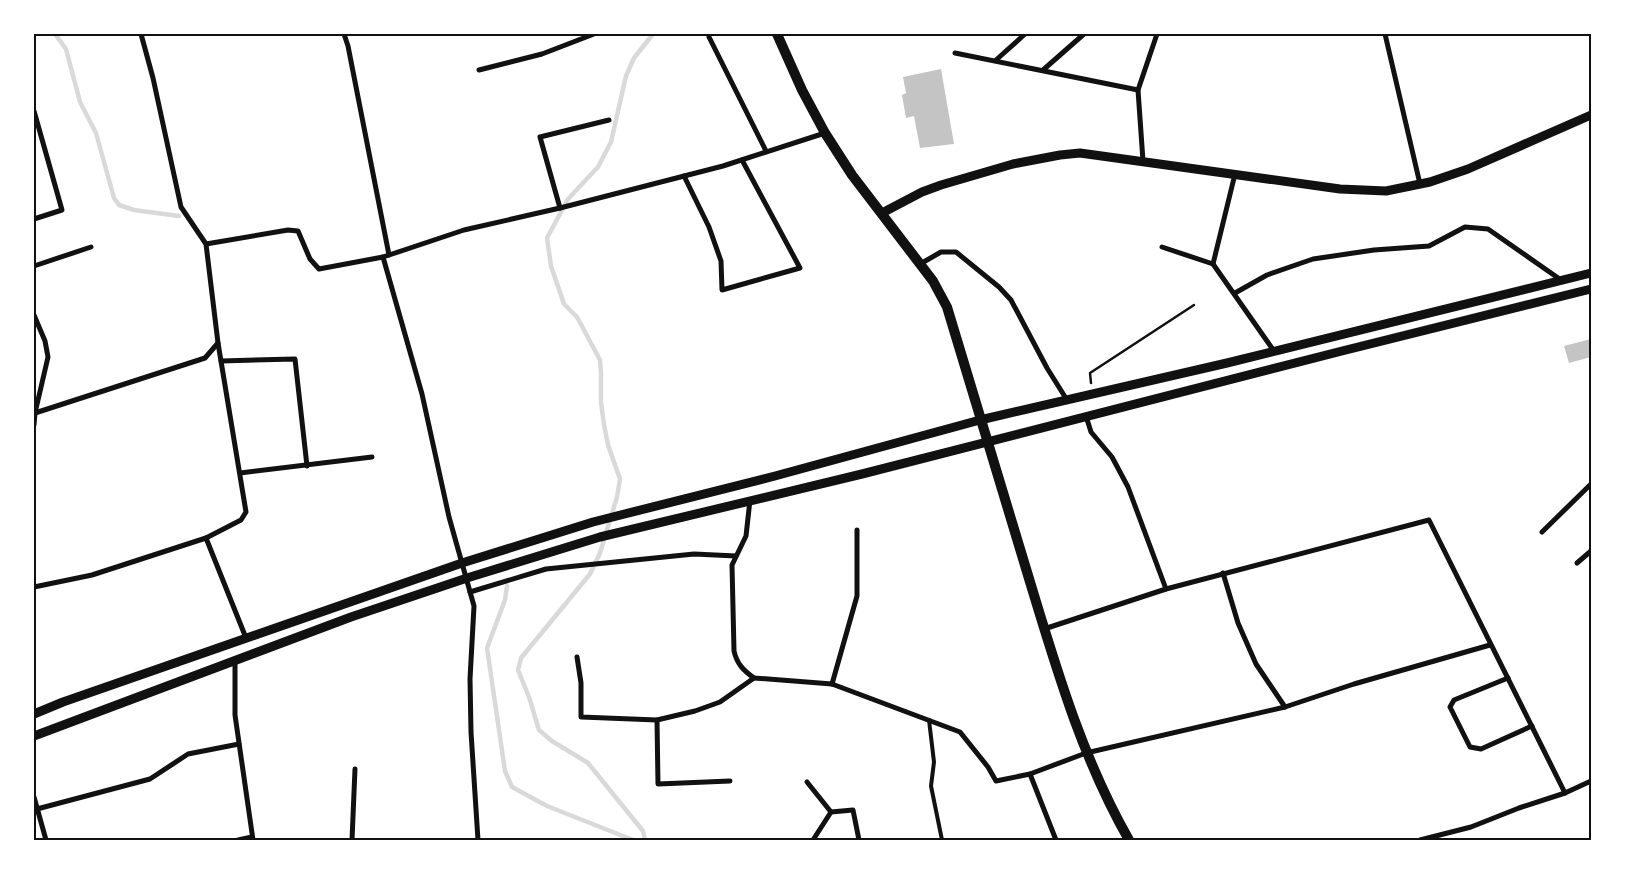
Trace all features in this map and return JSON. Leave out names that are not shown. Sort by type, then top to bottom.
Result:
[{"type":"main road","points":[[777,34],[802,90],[825,133],[852,175],[934,282],[947,307],[1059,678],[1086,753],[1129,840]]},
{"type":"street","points":[[34,587],[92,575],[206,538],[241,520],[246,512],[218,343],[206,244],[181,208],[153,78],[141,34]]},
{"type":"street","points":[[344,34],[348,46],[386,256],[422,394],[449,517],[474,606],[470,680],[471,732],[478,840]]},
{"type":"street","points":[[479,70],[542,54],[594,34]]},
{"type":"street","points":[[996,60],[1025,34]]},
{"type":"street","points":[[1043,70],[1084,34]]},
{"type":"street","points":[[1143,161],[1138,90],[1156,34]]},
{"type":"street","points":[[1385,34],[1420,184]]},
{"type":"street","points":[[709,37],[766,151]]},
{"type":"street","points":[[955,53],[1138,90]]},
{"type":"street","points":[[34,111],[62,210],[34,220]]},
{"type":"street","points":[[882,213],[922,192],[940,185],[1013,164],[1044,157],[1080,153],[1340,190],[1386,190],[1420,184],[1468,169],[1591,115]]},
{"type":"street","points":[[560,208],[540,137],[608,120]]},
{"type":"street","points":[[206,244],[288,230],[298,231],[310,259],[319,269],[386,256],[464,230],[560,208],[684,176],[742,160],[825,133]]},
{"type":"street","points":[[684,176],[709,226],[721,261],[722,290],[800,268],[742,160]]},
{"type":"street","points":[[1214,264],[1235,174]]},
{"type":"street","points":[[1235,293],[1267,275],[1313,259],[1374,250],[1429,246],[1465,227],[1488,229],[1562,280]]},
{"type":"street","points":[[34,266],[91,247]]},
{"type":"street","points":[[1162,247],[1214,264],[1274,351]]},
{"type":"street","points":[[920,264],[941,252],[956,252],[999,287],[1011,300],[1047,368],[1067,400]]},
{"type":"street","points":[[34,714],[63,702],[462,563],[594,522],[775,476],[980,420],[1274,351],[1591,273]]},
{"type":"street","points":[[34,736],[351,617],[467,578],[600,537],[862,474],[986,441],[1589,292]]},
{"type":"street","points":[[34,316],[45,341],[48,357],[34,425]]},
{"type":"street","points":[[35,413],[205,358],[218,343]]},
{"type":"street","points":[[221,361],[296,359],[307,466]]},
{"type":"street","points":[[1086,416],[1091,432],[1112,457],[1128,487],[1166,589]]},
{"type":"street","points":[[240,473],[372,457]]},
{"type":"street","points":[[1542,532],[1591,484]]},
{"type":"street","points":[[750,500],[746,536],[732,565],[734,651],[736,660],[744,670],[754,678],[832,684],[960,732],[988,767],[996,781],[1030,774],[1086,753],[1285,707],[1354,684],[1490,645]]},
{"type":"street","points":[[1044,629],[1166,589],[1430,520],[1490,645],[1565,793]]},
{"type":"street","points":[[832,684],[857,596],[857,530]]},
{"type":"street","points":[[206,538],[246,638]]},
{"type":"street","points":[[1577,563],[1591,551]]},
{"type":"street","points":[[470,592],[546,569],[694,554],[736,556]]},
{"type":"street","points":[[1223,573],[1238,623],[1256,664],[1285,707]]},
{"type":"street","points":[[577,657],[581,683],[581,717],[657,720],[696,711],[720,702],[754,678]]},
{"type":"street","points":[[235,659],[235,715],[253,838],[238,840]]},
{"type":"street","points":[[1508,678],[1454,700],[1450,707],[1470,746],[1481,749],[1532,726]]},
{"type":"street","points":[[657,720],[658,784],[730,780]]},
{"type":"street","points":[[37,809],[150,780],[188,754],[239,744]]},
{"type":"street","points":[[352,840],[355,769]]},
{"type":"street","points":[[1030,774],[1056,840]]},
{"type":"street","points":[[1420,840],[1471,827],[1519,808],[1565,793],[1591,781]]},
{"type":"street","points":[[807,782],[831,812]]},
{"type":"street","points":[[34,797],[46,840]]},
{"type":"street","points":[[831,812],[853,810],[859,840]]},
{"type":"street","points":[[813,840],[831,812]]},
{"type":"lane","points":[[929,720],[934,762],[931,786],[942,840]]},
{"type":"path","points":[[1091,395],[1090,373],[1194,305]]},
{"type":"building","points":[[941,69],[954,144],[920,148],[914,116],[906,118],[902,95],[906,93],[903,77]]},
{"type":"building","points":[[1591,339],[1591,357],[1569,363],[1564,346]]},
{"type":"waterway","points":[[55,34],[66,49],[80,102],[96,133],[114,198],[119,205],[134,210],[179,216]]},
{"type":"waterway","points":[[645,840],[643,831],[588,763],[552,741],[539,730],[518,670],[521,658],[590,574],[600,553],[617,497],[620,479],[608,445],[604,425],[601,402],[600,360],[577,317],[564,304],[551,266],[547,238],[568,199],[598,167],[611,142],[626,76],[634,58],[653,34]]},
{"type":"waterway","points":[[507,586],[505,600],[487,648],[505,771],[512,787],[547,806],[633,840]]}]
